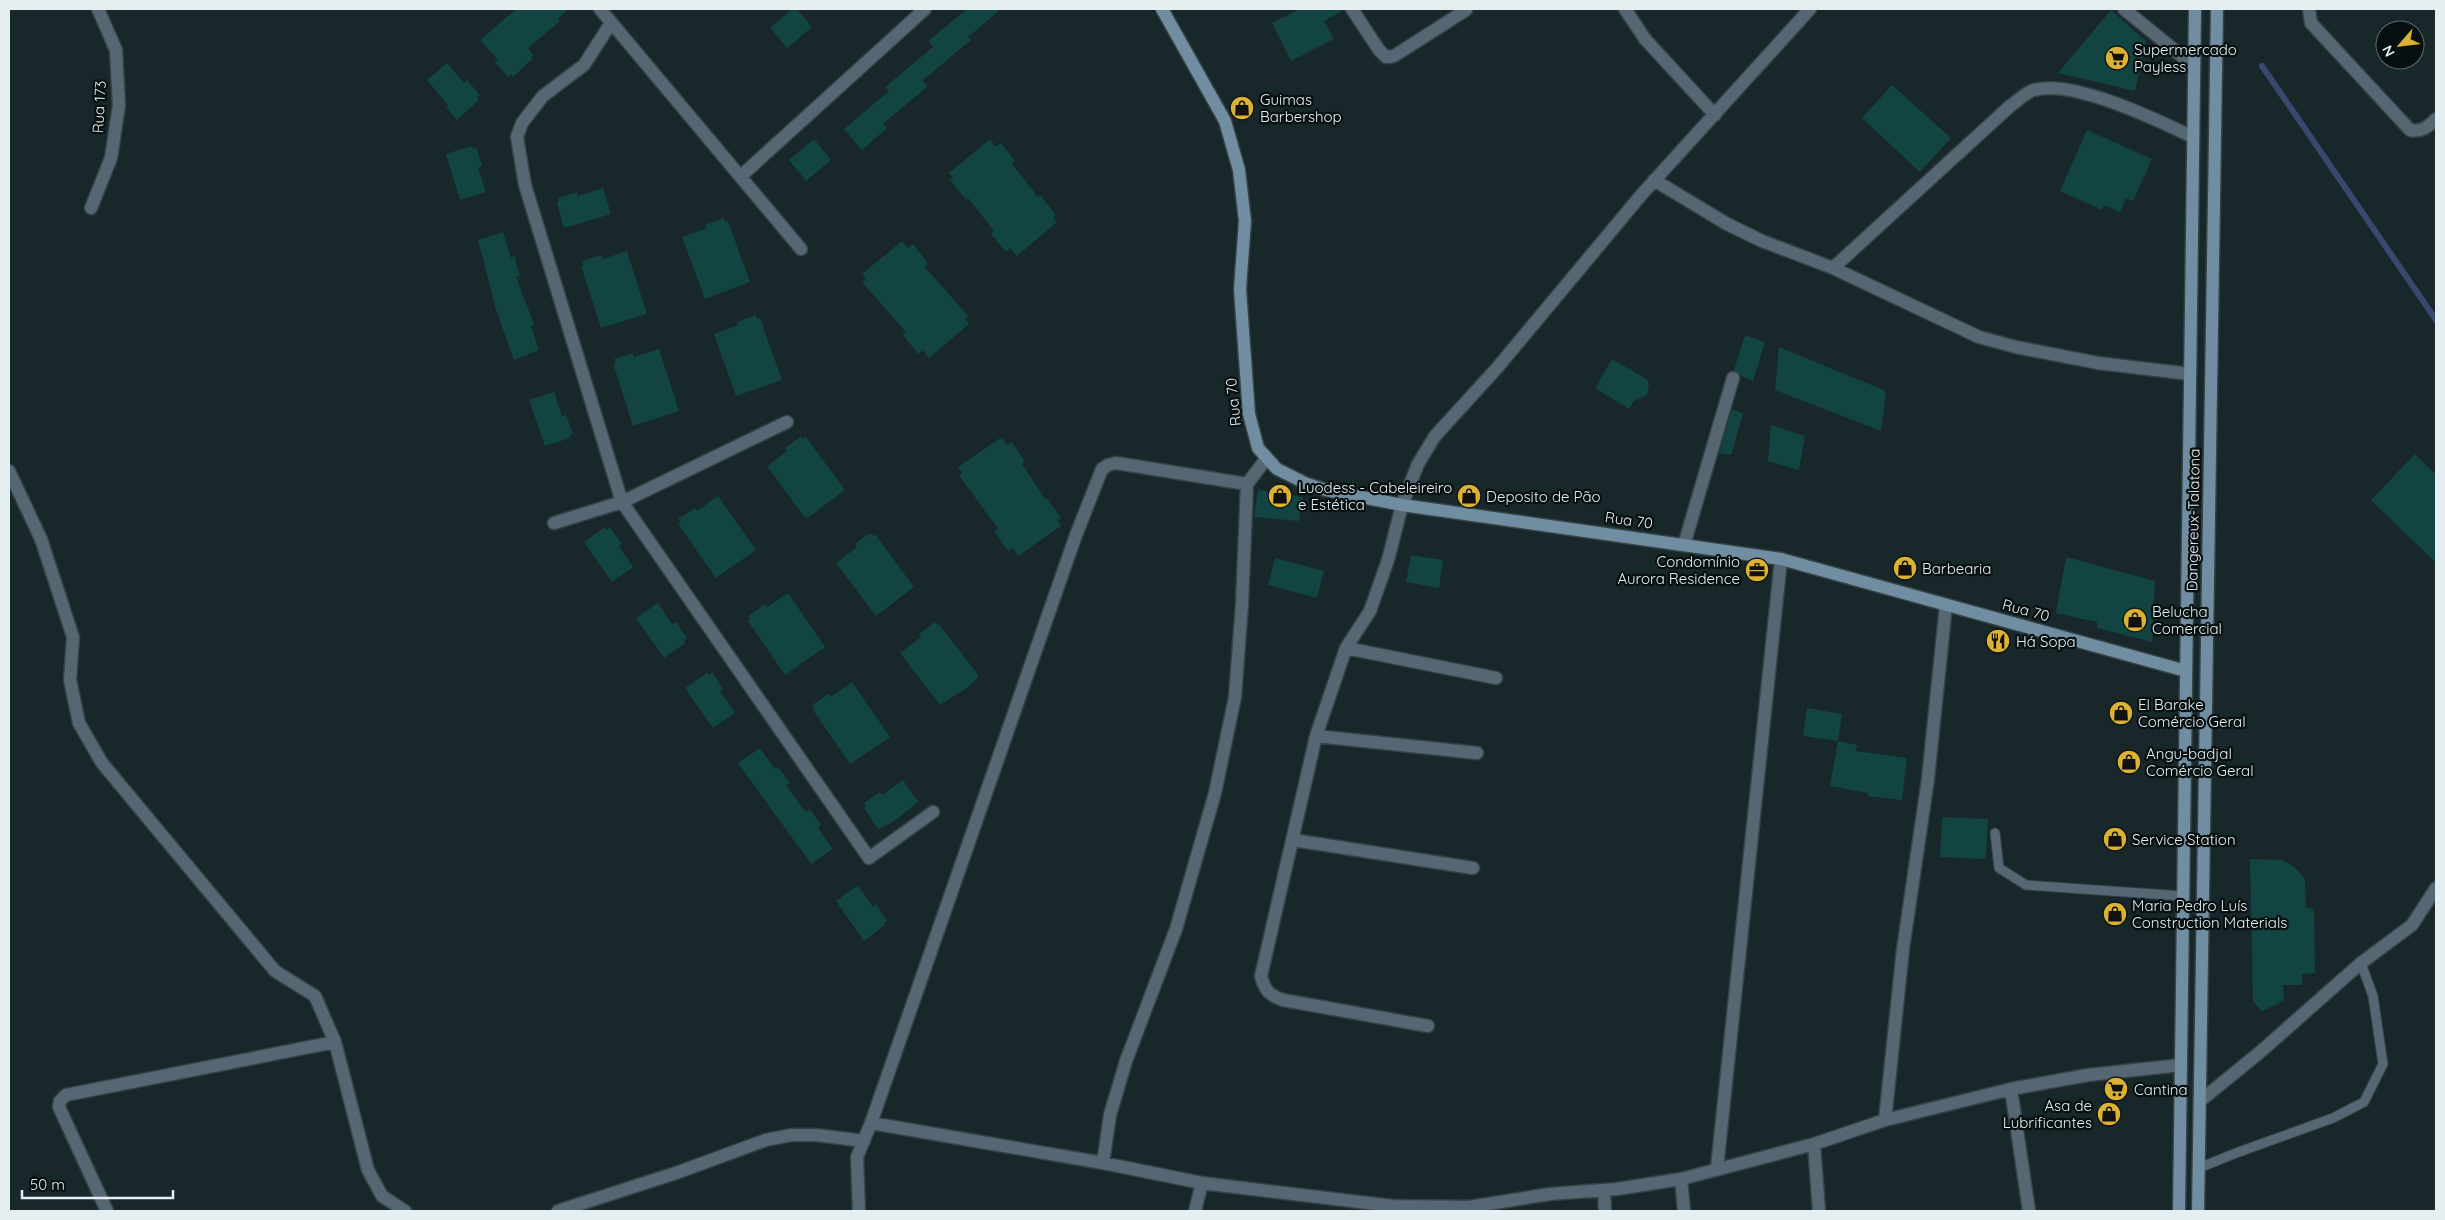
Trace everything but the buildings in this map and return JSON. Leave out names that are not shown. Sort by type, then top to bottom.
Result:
[{"type":"main road","name":"Rua 70","points":[[1162,9],[1225,121],[1240,170],[1245,221],[1240,290],[1249,414],[1256,441],[1266,458],[1277,469],[1307,484],[1326,490],[1402,505],[1781,559],[2186,671]]},
{"type":"main road","name":"Dangereux-Talatona","points":[[2178,1211],[2195,9]]},
{"type":"main road","name":"Dangereux-Talatona","points":[[2198,1211],[2217,9]]},
{"type":"street","name":"Rua 173","points":[[92,208],[111,158],[118,106],[116,50],[98,9]]},
{"type":"street","points":[[600,9],[801,249]]},
{"type":"street","points":[[741,176],[925,9]]},
{"type":"street","points":[[1352,9],[1379,50],[1386,57],[1394,56],[1466,10]]},
{"type":"street","points":[[1625,9],[1645,39],[1715,115]]},
{"type":"street","points":[[1428,1026],[1284,1000],[1271,996],[1265,988],[1261,976],[1316,736],[1346,648],[1370,611],[1388,560],[1402,505],[1418,464],[1435,436],[1497,368],[1654,180],[1810,9]]},
{"type":"street","points":[[2124,9],[2194,66]]},
{"type":"street","points":[[2309,9],[2311,23],[2410,130],[2419,131],[2436,119]]},
{"type":"street","points":[[611,22],[584,65],[543,96],[531,109],[516,137],[525,185],[622,502],[869,858],[932,812]]},
{"type":"street","points":[[1833,268],[2009,107],[2033,90],[2060,88],[2127,107],[2193,137]]},
{"type":"street","points":[[1654,180],[1727,224],[1753,237],[1833,268],[1979,338],[2098,363],[2190,374]]},
{"type":"street","points":[[1684,545],[1732,378]]},
{"type":"street","points":[[554,523],[622,502],[787,422]]},
{"type":"street","points":[[1103,1163],[1110,1115],[1126,1061],[1176,929],[1196,865],[1215,793],[1235,698],[1242,604],[1247,484],[1266,458]]},
{"type":"street","points":[[859,1211],[857,1157],[871,1123],[1076,534],[1102,468],[1108,464],[1116,463],[1247,484]]},
{"type":"street","points":[[9,471],[40,539],[73,637],[70,680],[79,723],[97,755],[131,799],[275,971],[315,996],[335,1042],[368,1170],[382,1196],[405,1211]]},
{"type":"street","points":[[1717,1168],[1781,559]]},
{"type":"street","points":[[1885,1120],[1903,949],[1928,779],[1946,605]]},
{"type":"street","points":[[1346,648],[1496,678]]},
{"type":"street","points":[[1316,736],[1477,753]]},
{"type":"street","points":[[1293,840],[1473,868]]},
{"type":"street","points":[[2200,1101],[2260,1053],[2361,963],[2412,925],[2436,888]]},
{"type":"street","points":[[107,1211],[59,1108],[60,1101],[66,1096],[335,1042]]},
{"type":"street","points":[[871,1123],[1103,1163],[1202,1183],[1346,1206],[1469,1207],[1550,1194],[1604,1190],[1681,1179],[1814,1144],[1885,1120],[2011,1089],[2088,1075],[2181,1065]]},
{"type":"street","points":[[2011,1089],[2029,1211]]},
{"type":"street","points":[[558,1211],[676,1173],[766,1140],[792,1135],[816,1135],[864,1141]]},
{"type":"street","points":[[1814,1144],[1819,1211]]},
{"type":"street","points":[[1681,1179],[1684,1211]]},
{"type":"street","points":[[1196,1211],[1202,1183]]},
{"type":"street","points":[[1604,1190],[1605,1211]]},
{"type":"lane","points":[[1995,833],[1999,868],[2026,885],[2183,896]]},
{"type":"lane","points":[[2199,1168],[2333,1118],[2364,1102],[2383,1064],[2373,996],[2361,963]]},
{"type":"waterway","points":[[2262,66],[2436,320]]},
{"type":"place","name":"Supermercado Payless","points":[[2117,58]]},
{"type":"place","name":"Guimas Barbershop","points":[[1242,108]]},
{"type":"place","name":"Luodess - Cabeleireiro e Estética","points":[[1280,496]]},
{"type":"place","name":"Deposito de Pão","points":[[1469,496]]},
{"type":"place","name":"Barbearia","points":[[1905,568]]},
{"type":"place","name":"Condomínio Aurora Residence","points":[[1757,570]]},
{"type":"place","name":"Belucha Comercial","points":[[2135,620]]},
{"type":"place","name":"Há Sopa","points":[[1998,641]]},
{"type":"place","name":"El Barake Comércio Geral","points":[[2121,713]]},
{"type":"place","name":"Angu-badjal Comércio Geral","points":[[2129,762]]},
{"type":"place","name":"Service Station","points":[[2115,839]]},
{"type":"place","name":"Maria Pedro Luís Construction Materials","points":[[2115,914]]},
{"type":"place","name":"Cantina","points":[[2116,1089]]},
{"type":"place","name":"Asa de Lubrificantes","points":[[2109,1114]]}]
